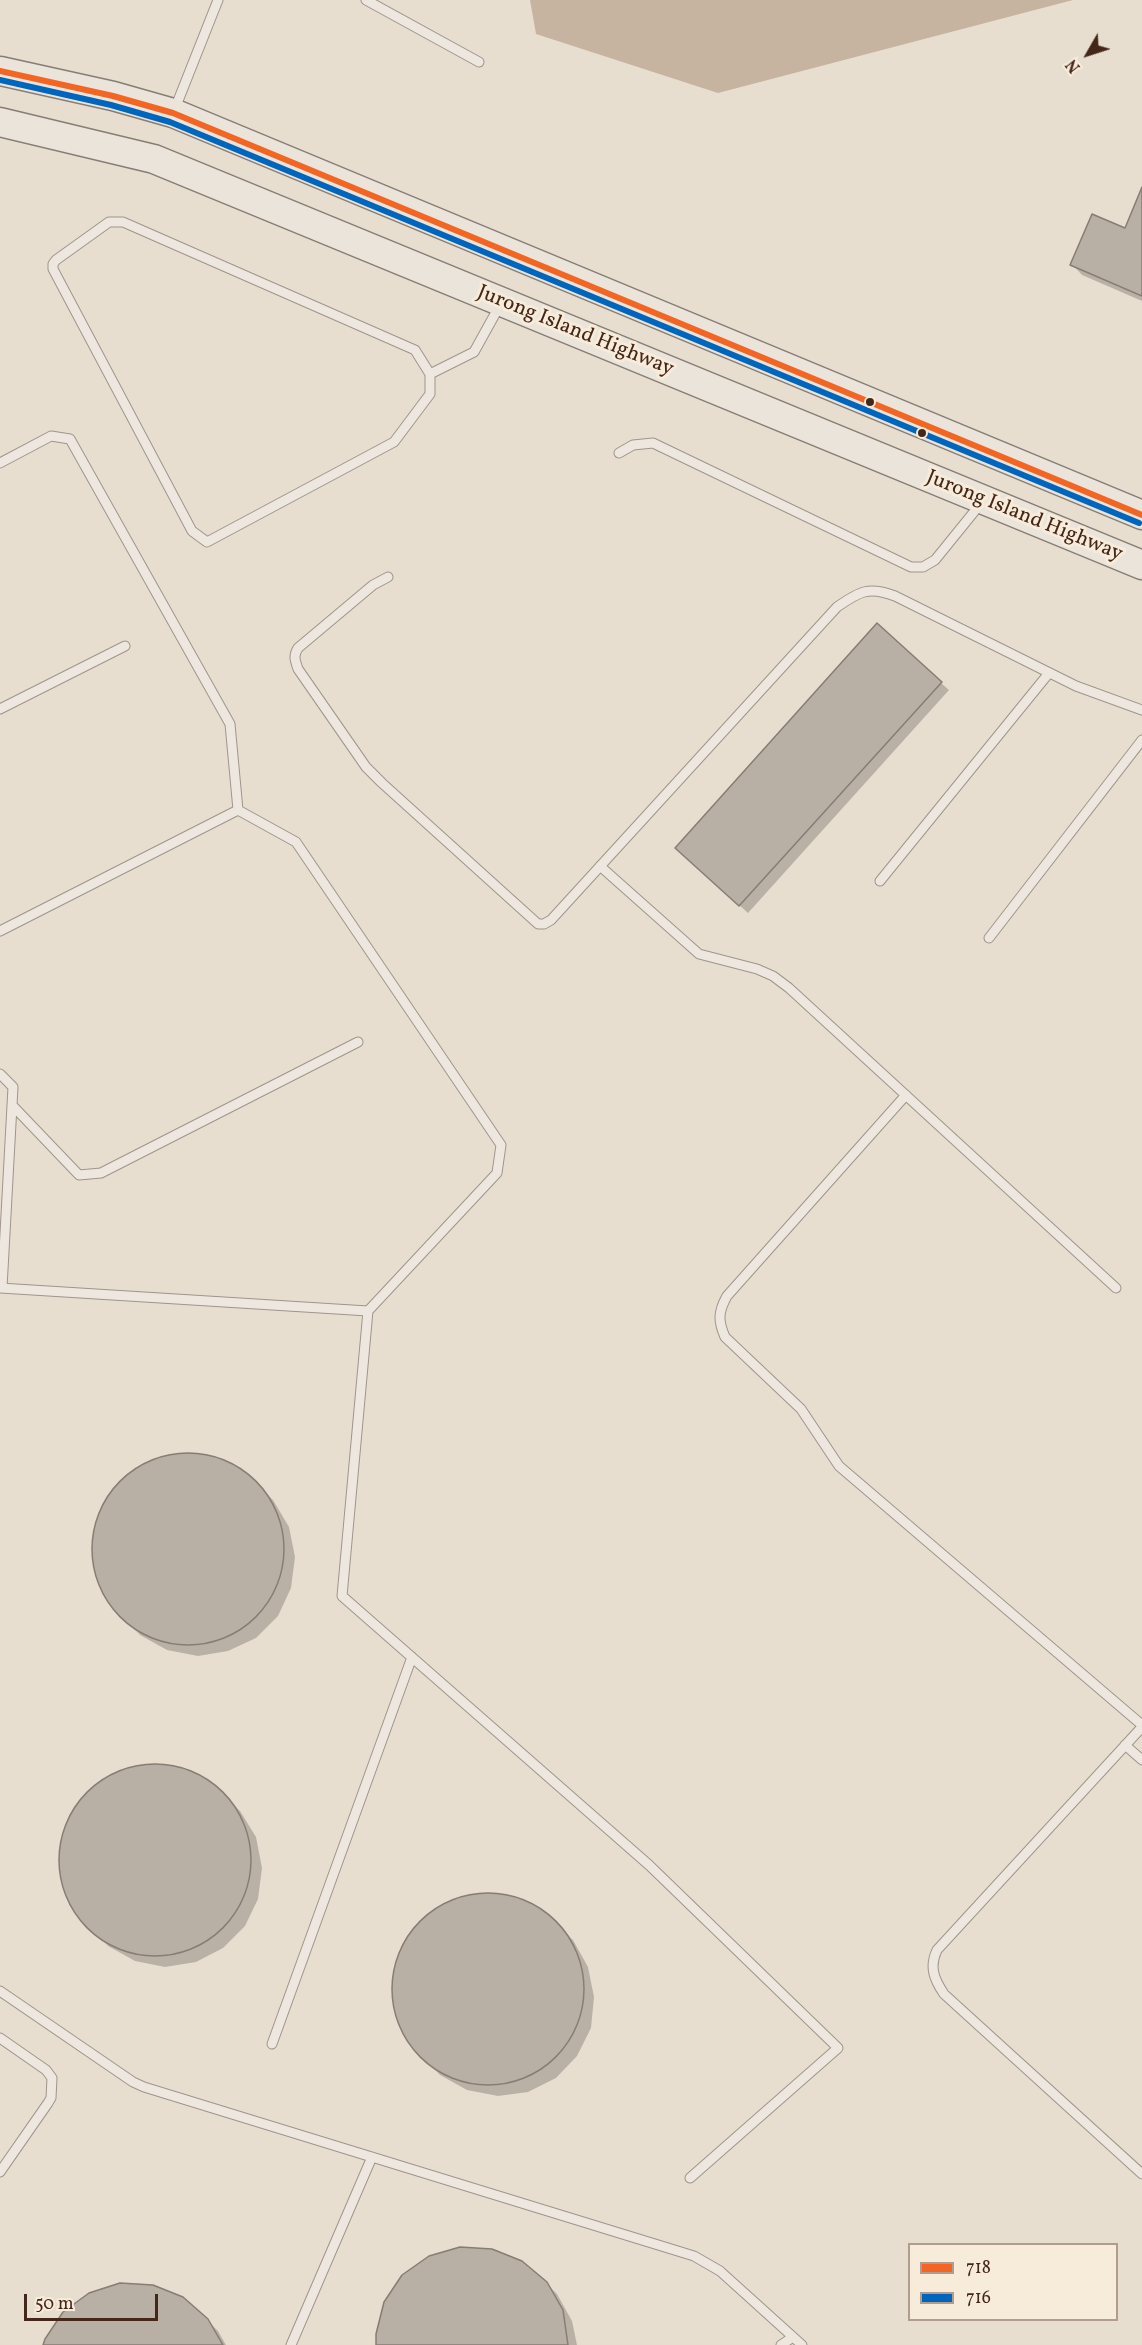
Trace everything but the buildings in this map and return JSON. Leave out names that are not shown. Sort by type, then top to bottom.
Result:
[{"type":"main road","points":[[0,71],[113,96],[173,113],[1142,515]]},
{"type":"main road","name":"Jurong Island Highway","points":[[0,122],[154,159],[1142,565]]},
{"type":"lane","points":[[173,113],[218,0]]},
{"type":"lane","points":[[366,0],[479,62]]},
{"type":"lane","points":[[109,222],[123,222],[415,350],[430,374],[430,394],[394,442],[207,542],[192,531],[53,269],[53,264],[109,222]]},
{"type":"lane","points":[[430,374],[474,352],[502,302]]},
{"type":"lane","points":[[0,463],[51,436],[70,439],[230,724],[238,810]]},
{"type":"lane","points":[[619,453],[633,445],[653,443],[911,567],[923,567],[935,560],[983,500]]},
{"type":"lane","points":[[388,577],[373,585],[295,653],[294,660],[366,767],[538,924],[551,920],[837,607],[854,595],[875,590],[895,596],[1076,686],[1142,710]]},
{"type":"lane","points":[[0,709],[125,646]]},
{"type":"lane","points":[[880,881],[1050,673]]},
{"type":"lane","points":[[989,938],[1142,740]]},
{"type":"lane","points":[[0,931],[238,810]]},
{"type":"lane","points":[[238,810],[296,842],[501,1145],[497,1173],[368,1311],[342,1596],[649,1865],[838,2048],[690,2178]]},
{"type":"lane","points":[[600,866],[699,954],[757,969],[773,976],[1116,1288]]},
{"type":"lane","points":[[12,1105],[79,1175],[101,1173],[358,1041]]},
{"type":"lane","points":[[0,1074],[13,1087],[1,1288],[368,1311]]},
{"type":"lane","points":[[906,1095],[727,1296],[718,1315],[725,1337],[801,1409],[839,1466],[1142,1726],[937,1950],[933,1968],[935,1980],[944,1994],[1142,2174]]},
{"type":"lane","points":[[272,2044],[412,1657]]},
{"type":"lane","points":[[1125,1745],[1142,1760]]},
{"type":"lane","points":[[0,1991],[144,2087],[694,2256],[720,2271],[802,2345]]},
{"type":"lane","points":[[0,2038],[46,2070],[52,2078],[51,2098],[0,2172]]},
{"type":"lane","points":[[291,2345],[372,2157]]},
{"type":"lane","points":[[781,2345],[792,2337]]},
{"type":"shaded area","points":[[530,0],[1073,0],[718,93],[536,34]]},
{"type":"transit line","name":"718","points":[[0,71],[113,96],[173,113],[1142,515]]},
{"type":"transit line","name":"716","points":[[0,80],[111,105],[170,122],[1139,523]]}]
